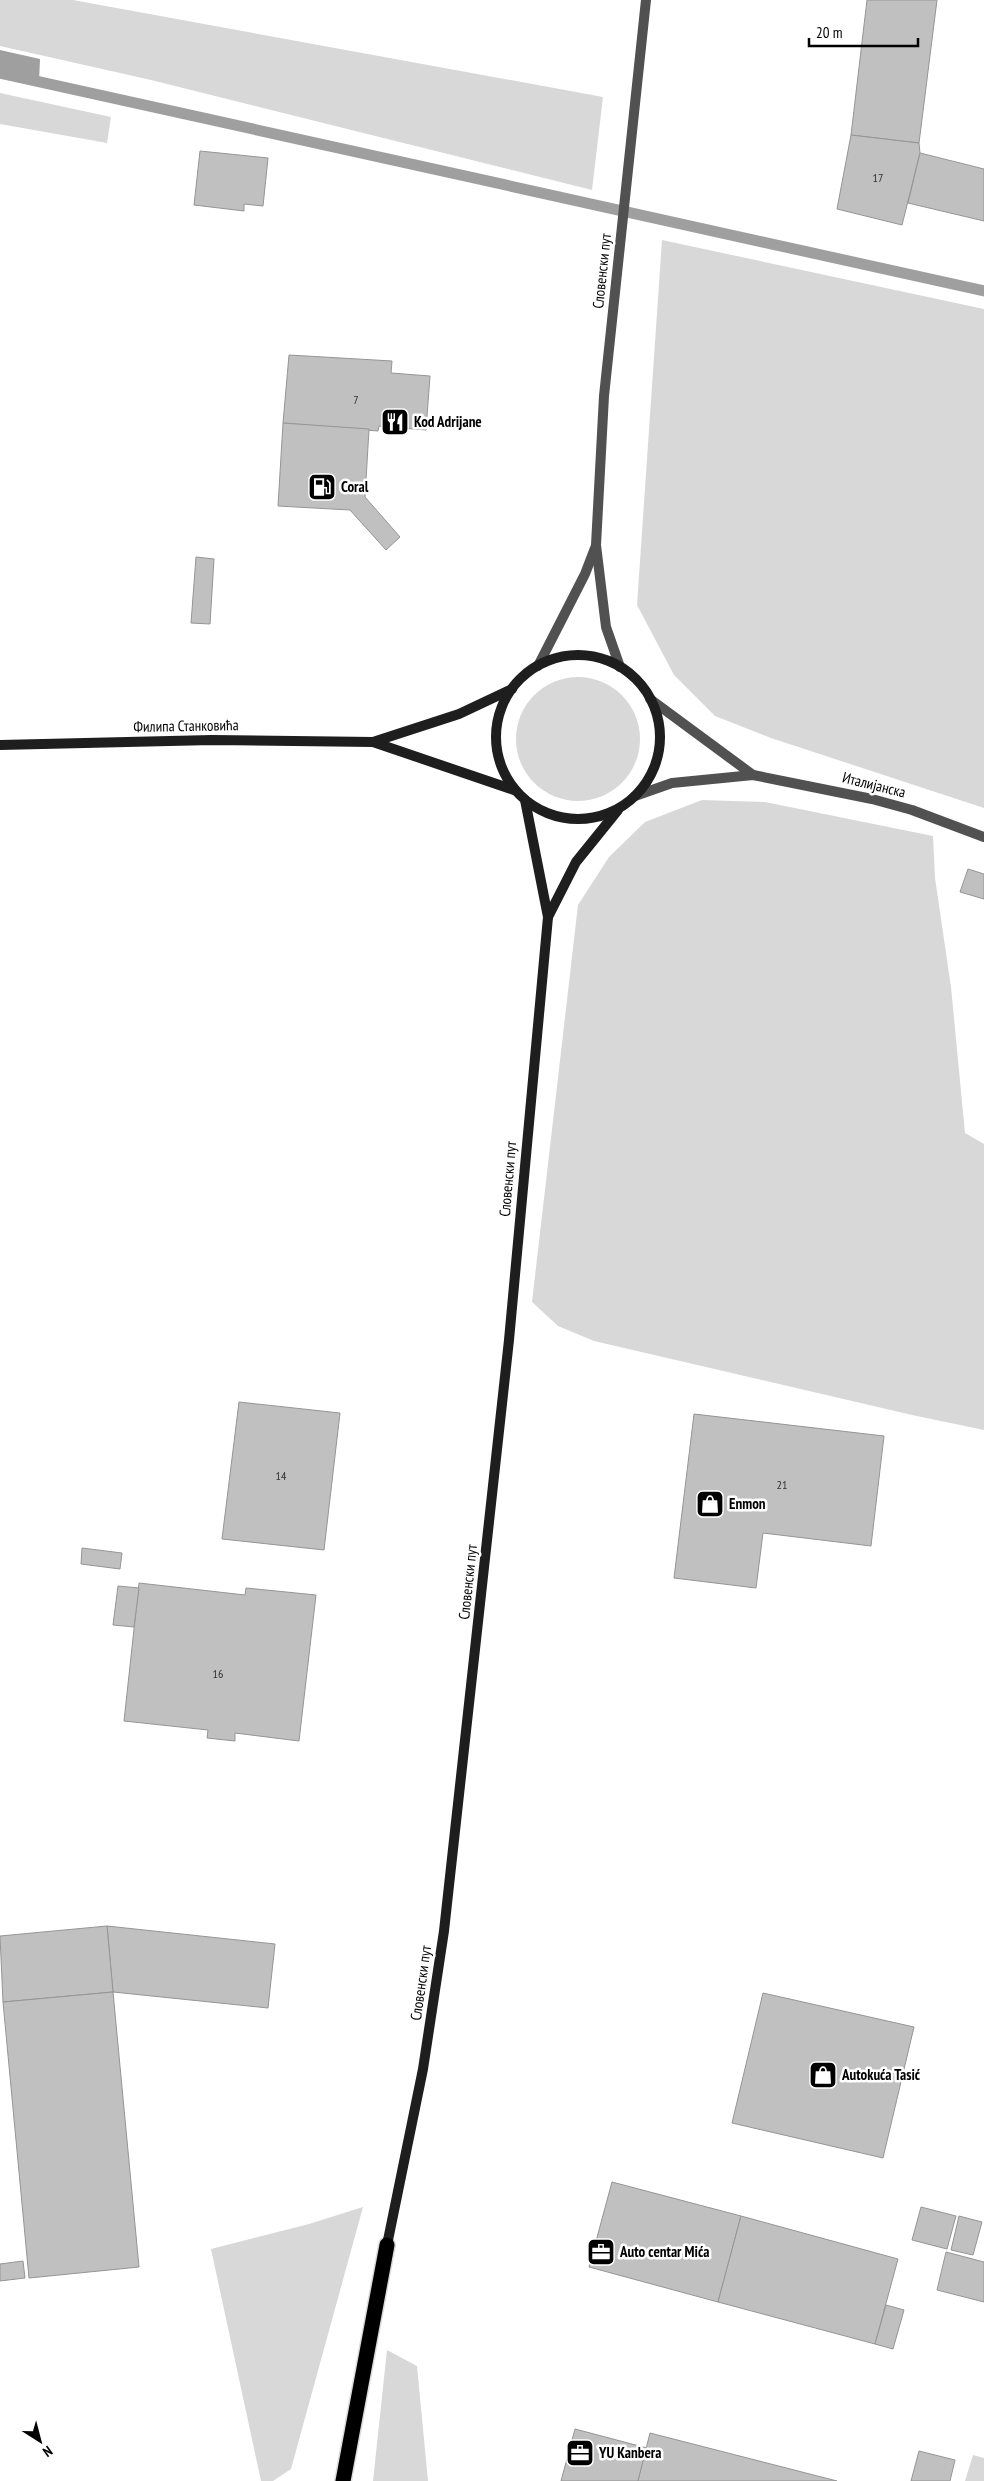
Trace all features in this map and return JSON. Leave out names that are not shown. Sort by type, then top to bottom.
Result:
[{"type":"highway","points":[[344,2481],[387,2245]]},
{"type":"main road","points":[[570,656],[588,656],[620,667],[637,681],[650,699],[660,732],[659,750],[654,767],[646,782],[635,796],[620,808],[605,815],[572,820],[539,810],[514,790],[499,758],[496,740],[497,722],[502,705],[523,676],[538,666],[570,656]]},
{"type":"main road","name":"Филипа Станковића","points":[[372,742],[458,714],[512,690]]},
{"type":"main road","name":"Филипа Станковића","points":[[0,745],[212,740],[372,742],[514,790]]},
{"type":"main road","name":"Словенски пут","points":[[387,2245],[423,2069],[444,1931],[504,1393],[548,917],[525,800]]},
{"type":"main road","name":"Словенски пут","points":[[548,917],[576,862],[620,808]]},
{"type":"street","name":"Словенски пут","points":[[620,667],[606,627],[596,545],[604,396],[646,0]]},
{"type":"street","name":"Словенски пут","points":[[538,666],[585,574],[596,545]]},
{"type":"street","name":"Италијанска","points":[[650,699],[753,775]]},
{"type":"street","name":"Италијанска","points":[[635,796],[672,783],[753,775],[872,798],[912,810],[984,837]]},
{"type":"shaded area","points":[[0,0],[73,0],[603,97],[592,190],[151,80],[0,46]]},
{"type":"shaded area","points":[[0,50],[40,59],[39,82],[0,74]]},
{"type":"shaded area","points":[[0,93],[111,117],[107,143],[0,124]]},
{"type":"shaded area","points":[[662,240],[984,309],[984,808],[771,738],[715,716],[674,675],[637,605]]},
{"type":"shaded area","points":[[578,677],[602,681],[622,695],[636,715],[640,739],[636,763],[622,783],[602,797],[578,801],[554,797],[534,783],[520,763],[516,739],[520,715],[534,695],[554,681]]},
{"type":"shaded area","points":[[702,800],[765,802],[933,836],[935,878],[951,987],[965,1133],[984,1144],[984,1430],[594,1341],[558,1326],[532,1302],[578,905],[609,857],[645,822]]},
{"type":"shaded area","points":[[363,2207],[291,2469],[273,2481],[261,2481],[211,2249],[309,2224]]},
{"type":"shaded area","points":[[387,2350],[417,2366],[428,2481],[373,2481]]},
{"type":"shaded area","points":[[973,2455],[984,2458],[984,2481],[965,2481]]},
{"type":"building","points":[[867,0],[937,0],[919,143],[851,135]]},
{"type":"building","points":[[851,135],[919,143],[920,153],[902,225],[837,209]]},
{"type":"building","points":[[200,151],[268,158],[263,206],[244,204],[244,211],[194,205]]},
{"type":"building","points":[[920,153],[984,169],[984,221],[908,203]]},
{"type":"building","points":[[289,355],[392,361],[391,373],[430,376],[426,430],[379,426],[378,431],[283,423]]},
{"type":"building","points":[[283,423],[369,429],[365,497],[400,537],[386,550],[350,510],[278,506]]},
{"type":"building","points":[[196,557],[214,559],[210,624],[191,623]]},
{"type":"building","points":[[968,869],[984,874],[984,899],[960,892]]},
{"type":"building","points":[[239,1402],[340,1413],[324,1550],[222,1539]]},
{"type":"building","points":[[694,1414],[884,1436],[871,1546],[763,1533],[756,1588],[674,1578]]},
{"type":"building","points":[[82,1548],[122,1553],[120,1569],[81,1564]]},
{"type":"building","points":[[139,1583],[245,1595],[246,1588],[316,1595],[299,1741],[235,1733],[235,1741],[207,1738],[208,1730],[124,1721]]},
{"type":"building","points":[[118,1586],[139,1588],[134,1627],[113,1625]]},
{"type":"building","points":[[107,1926],[275,1944],[268,2008],[113,1992]]},
{"type":"building","points":[[107,1926],[113,1992],[3,2002],[0,1936]]},
{"type":"building","points":[[113,1992],[139,2267],[29,2278],[3,2002]]},
{"type":"building","name":"Autokuća Tasić","points":[[763,1993],[914,2027],[883,2158],[732,2123]]},
{"type":"building","points":[[612,2182],[741,2216],[718,2302],[589,2267]]},
{"type":"building","points":[[921,2207],[956,2216],[947,2249],[912,2240]]},
{"type":"building","points":[[741,2216],[898,2259],[875,2344],[718,2302]]},
{"type":"building","points":[[959,2216],[982,2222],[973,2255],[951,2250]]},
{"type":"building","points":[[946,2252],[984,2262],[984,2302],[937,2290]]},
{"type":"building","points":[[23,2261],[25,2278],[0,2281],[0,2264]]},
{"type":"building","points":[[886,2305],[904,2310],[893,2349],[875,2344]]},
{"type":"building","points":[[575,2429],[647,2448],[638,2481],[561,2481]]},
{"type":"building","points":[[650,2433],[837,2481],[638,2481]]},
{"type":"building","points":[[919,2451],[955,2460],[950,2481],[911,2481]]},
{"type":"waterway","points":[[0,73],[984,291]]},
{"type":"place","name":"Kod Adrijane","points":[[395,422]]},
{"type":"place","name":"Coral","points":[[322,487]]},
{"type":"place","name":"Enmon","points":[[710,1504]]},
{"type":"place","name":"Autokuća Tasić","points":[[823,2075]]},
{"type":"place","name":"Auto centar Mića","points":[[601,2252]]},
{"type":"place","name":"YU Kanbera","points":[[580,2453]]}]
